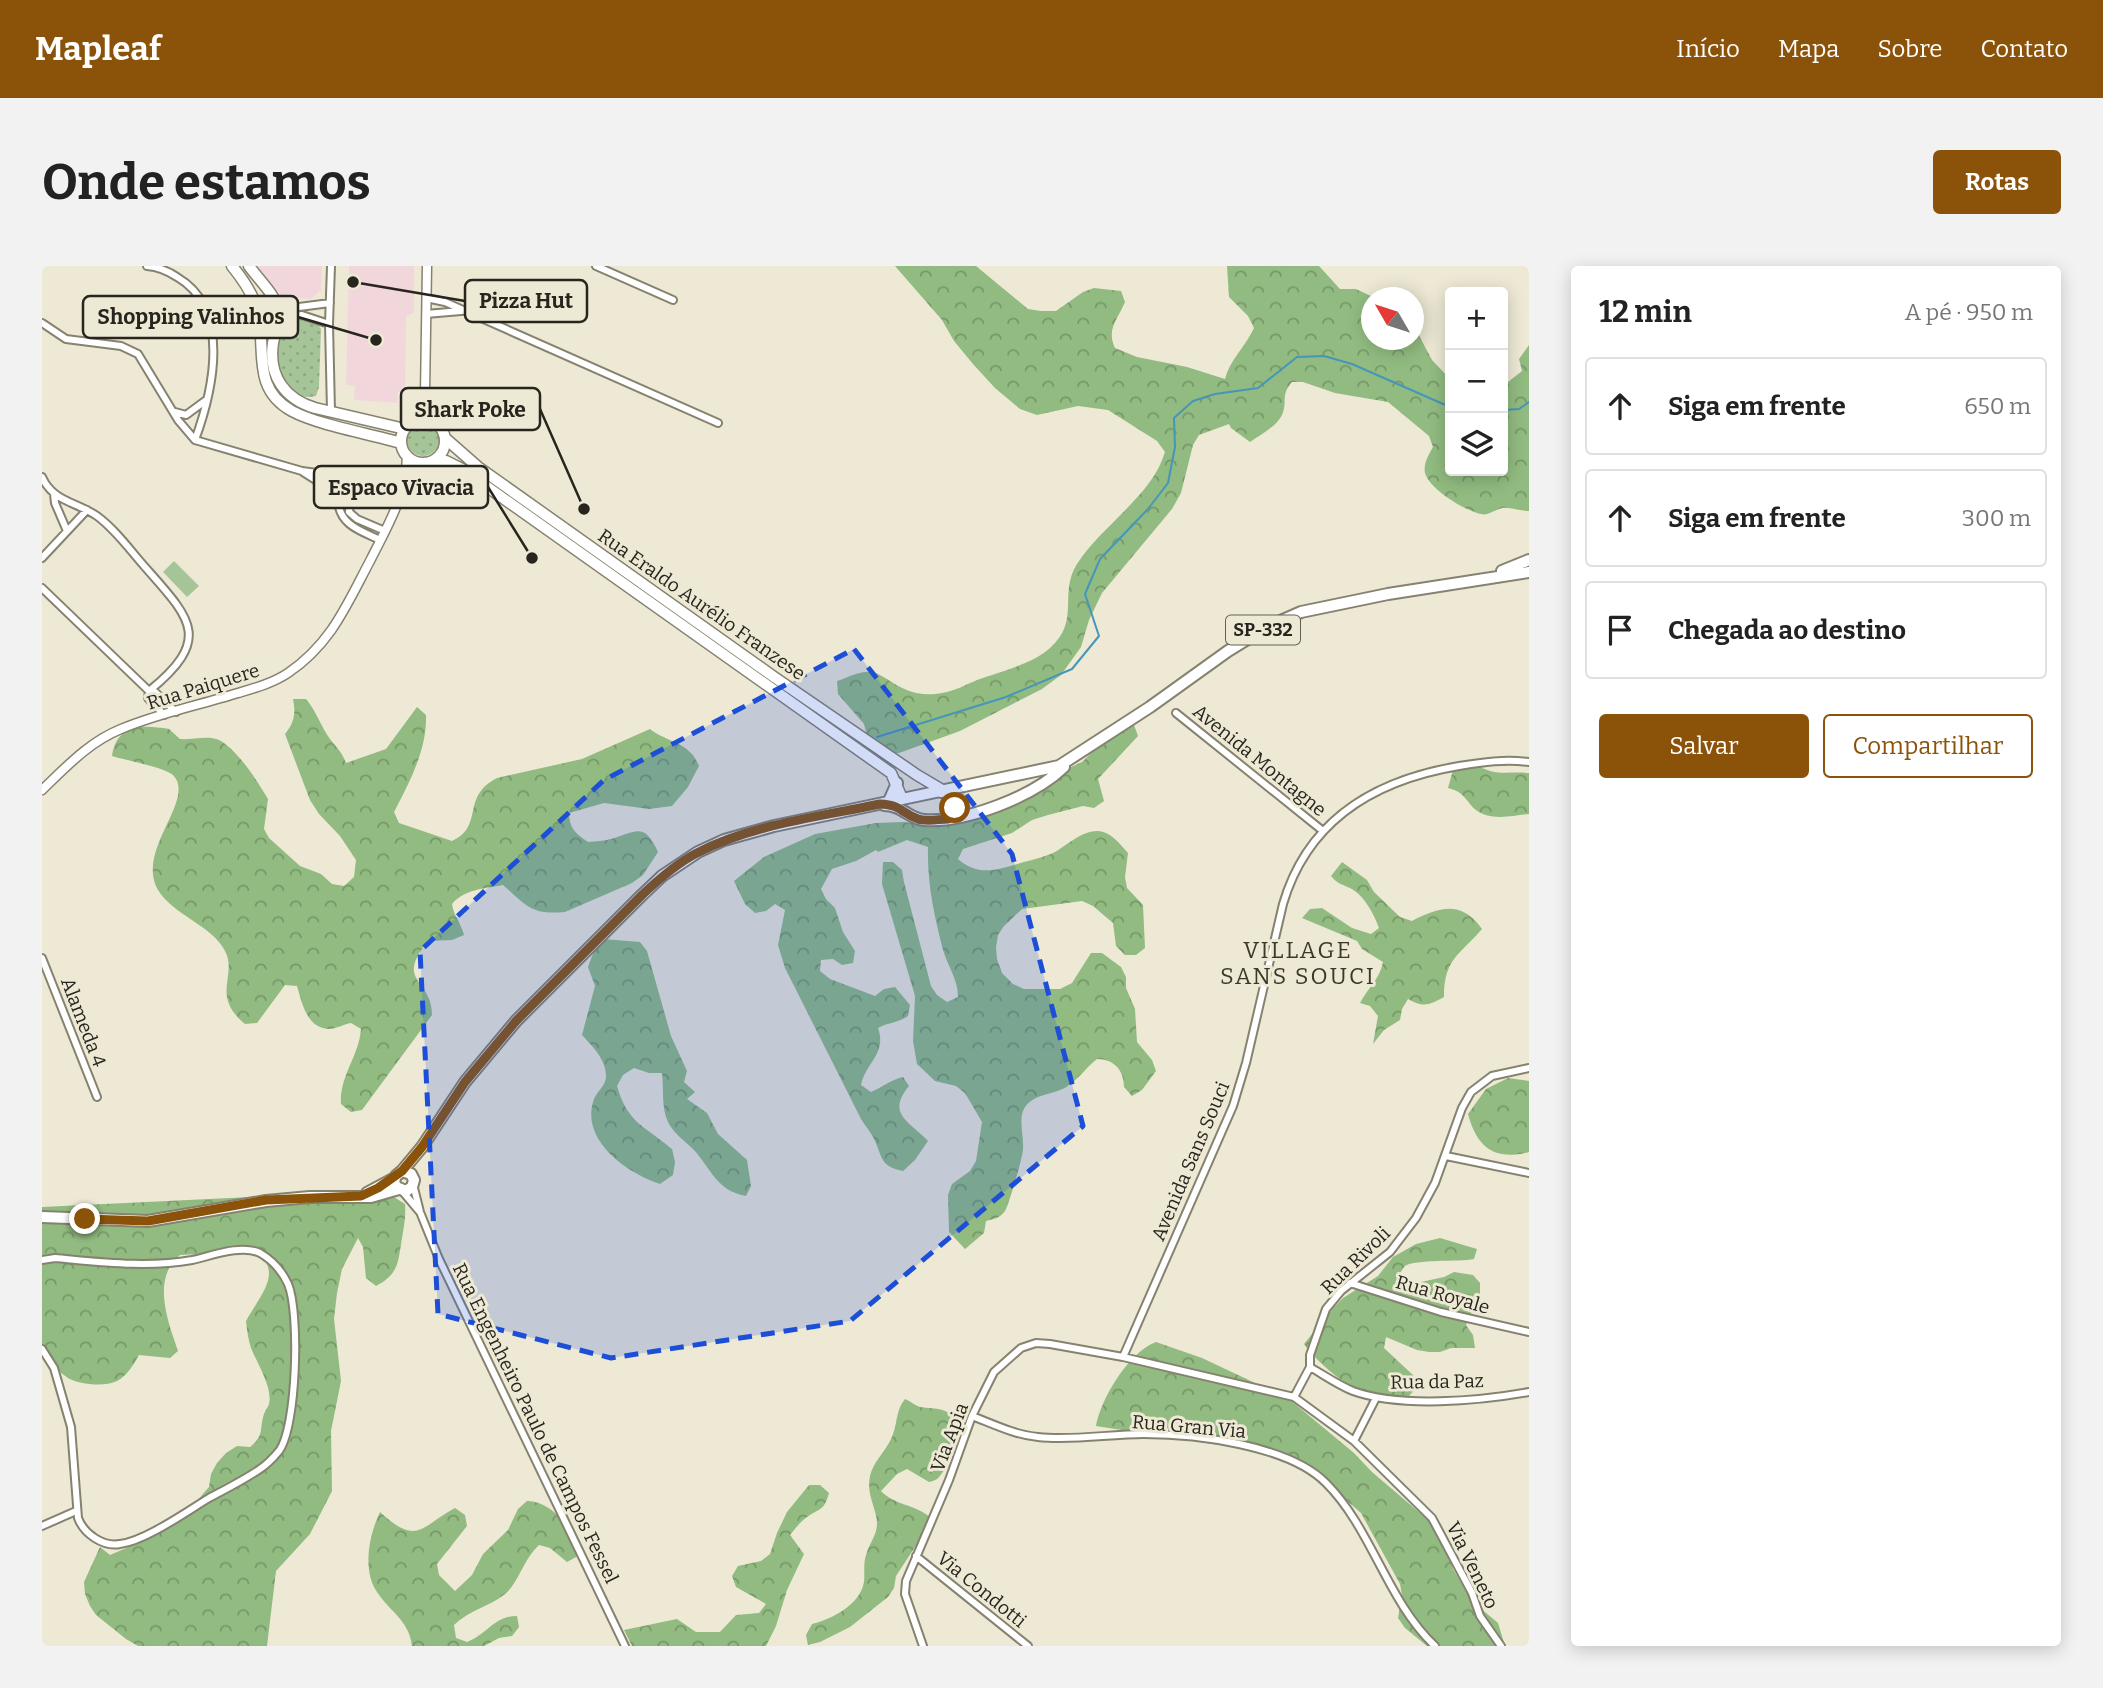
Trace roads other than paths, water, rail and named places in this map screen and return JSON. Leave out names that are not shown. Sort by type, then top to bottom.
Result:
[{"type":"main road","points":[[232,266],[267,320],[278,317]]},
{"type":"main road","points":[[249,266],[277,307],[272,359],[274,373],[281,387],[301,404],[331,411],[409,425],[424,419],[436,423],[445,438],[444,447],[429,461],[415,461],[407,455],[401,443],[300,415],[280,402],[271,393],[263,378],[261,331],[255,303]]},
{"type":"main road","points":[[401,443],[409,425]]},
{"type":"main road","name":"Rua Eraldo Aurélio Franzese","points":[[445,438],[478,467],[763,669],[944,791]]},
{"type":"main road","name":"Rua Eraldo Aurélio Franzese","points":[[429,461],[446,461],[462,469],[891,773],[902,798]]},
{"type":"main road","name":"SP-332","points":[[1487,578],[1529,559]]},
{"type":"main road","name":"SP-332","points":[[885,803],[913,815],[948,819],[991,810],[1049,779],[1228,651],[1283,619],[1320,607],[1529,572]]},
{"type":"main road","name":"SP-332","points":[[406,1177],[422,1147],[465,1082],[516,1021],[662,876],[690,857],[723,840],[774,826],[1054,768],[1072,760]]},
{"type":"main road","points":[[885,803],[897,783]]},
{"type":"main road","points":[[913,815],[917,801],[944,791],[956,802],[948,819]]},
{"type":"main road","points":[[902,798],[913,815]]},
{"type":"main road","points":[[401,1190],[395,1184],[406,1177]]},
{"type":"main road","points":[[361,1196],[406,1177]]},
{"type":"main road","points":[[42,1217],[148,1221],[266,1200],[371,1197],[401,1190]]},
{"type":"street","points":[[147,266],[167,271],[195,290],[207,310],[213,328],[214,347],[195,440]]},
{"type":"street","points":[[331,266],[331,411]]},
{"type":"street","points":[[428,266],[425,394],[436,423]]},
{"type":"street","points":[[596,266],[673,300]]},
{"type":"street","points":[[273,298],[299,307],[330,303]]},
{"type":"street","points":[[426,298],[445,302],[718,423]]},
{"type":"street","points":[[426,314],[463,310]]},
{"type":"street","points":[[278,317],[302,315],[329,324]]},
{"type":"street","points":[[42,323],[66,339],[121,346],[138,354],[173,412],[189,436],[195,440],[302,471],[347,477],[355,481],[359,488],[357,497],[350,502],[338,500]]},
{"type":"street","points":[[409,425],[425,394]]},
{"type":"street","points":[[173,412],[186,415],[205,401]]},
{"type":"street","name":"Rua Paiquere","points":[[42,790],[83,751],[121,729],[264,685],[287,674],[324,640],[340,621],[402,496],[407,477],[407,455]]},
{"type":"street","points":[[407,477],[429,461]]},
{"type":"street","points":[[302,471],[333,491],[338,500],[340,514],[348,525],[380,540]]},
{"type":"street","points":[[42,477],[54,494],[67,531]]},
{"type":"street","points":[[333,491],[338,480],[347,477]]},
{"type":"street","points":[[54,494],[87,510],[114,532],[174,600],[189,623],[189,640],[185,653],[170,672],[149,691],[148,698],[164,715]]},
{"type":"street","points":[[350,502],[349,512],[354,517],[385,531]]},
{"type":"street","points":[[42,558],[87,510]]},
{"type":"street","points":[[42,589],[149,691],[155,692],[176,712]]},
{"type":"street","name":"Avenida Montagne","points":[[1176,713],[1323,831]]},
{"type":"street","name":"Avenida Sans Souci","points":[[1123,1357],[1233,1106],[1290,879],[1332,819],[1373,792],[1414,775],[1496,761],[1529,762]]},
{"type":"street","name":"Alameda 4","points":[[42,958],[97,1097]]},
{"type":"street","name":"Rua Rivoli","points":[[1294,1397],[1310,1367],[1310,1355],[1326,1309],[1350,1283],[1390,1252],[1410,1227],[1435,1183],[1462,1108],[1471,1092],[1492,1076],[1529,1068]]},
{"type":"street","points":[[1446,1156],[1529,1173]]},
{"type":"street","name":"Rua Engenheiro Paulo de Campos Fessel","points":[[406,1177],[439,1259],[625,1646]]},
{"type":"street","name":"Rua Engenheiro Paulo de Campos Fessel","points":[[401,1190],[420,1212]]},
{"type":"street","points":[[42,1260],[55,1258],[168,1264],[233,1251],[256,1251],[270,1260],[289,1287],[294,1320],[293,1392],[288,1433],[279,1451],[261,1469],[158,1528],[119,1545],[105,1543],[80,1525],[76,1511],[76,1468],[71,1427],[54,1368],[42,1349]]},
{"type":"street","name":"Rua Royale","points":[[1350,1283],[1441,1312],[1529,1332]]},
{"type":"street","name":"Via Apia","points":[[923,1646],[905,1589],[972,1416],[994,1372],[1021,1349],[1036,1343],[1123,1357]]},
{"type":"street","name":"Via Veneto","points":[[1123,1357],[1294,1397],[1354,1441],[1432,1518],[1472,1593],[1480,1616],[1501,1646]]},
{"type":"street","name":"Rua da Paz","points":[[1310,1367],[1350,1390],[1376,1398],[1441,1401],[1529,1392]]},
{"type":"street","points":[[1354,1441],[1376,1398]]},
{"type":"street","name":"Rua Gran Via","points":[[972,1416],[1036,1437],[1147,1434],[1211,1440],[1271,1452],[1304,1466],[1326,1483],[1346,1508],[1414,1623],[1435,1646]]},
{"type":"street","points":[[42,1526],[76,1511]]},
{"type":"street","name":"Via Condotti","points":[[916,1556],[1027,1646]]},
{"type":"waterway","points":[[877,737],[1006,697],[1072,669],[1099,636],[1085,594],[1100,559],[1148,509],[1168,483],[1175,447],[1174,418],[1193,401],[1215,394],[1258,388],[1297,357],[1324,356],[1352,364],[1445,405]]},
{"type":"waterway","points":[[1508,410],[1519,409],[1529,402]]},
{"type":"place","name":"Pizza Hut","points":[[353,282]]},
{"type":"place","name":"Shopping Valinhos","points":[[376,340]]},
{"type":"place","name":"Shark Poke","points":[[584,509]]},
{"type":"place","name":"Espaco Vivacia","points":[[532,558]]},
{"type":"district","name":"VILLAGE SANS SOUCI","points":[[1298,963]]}]
